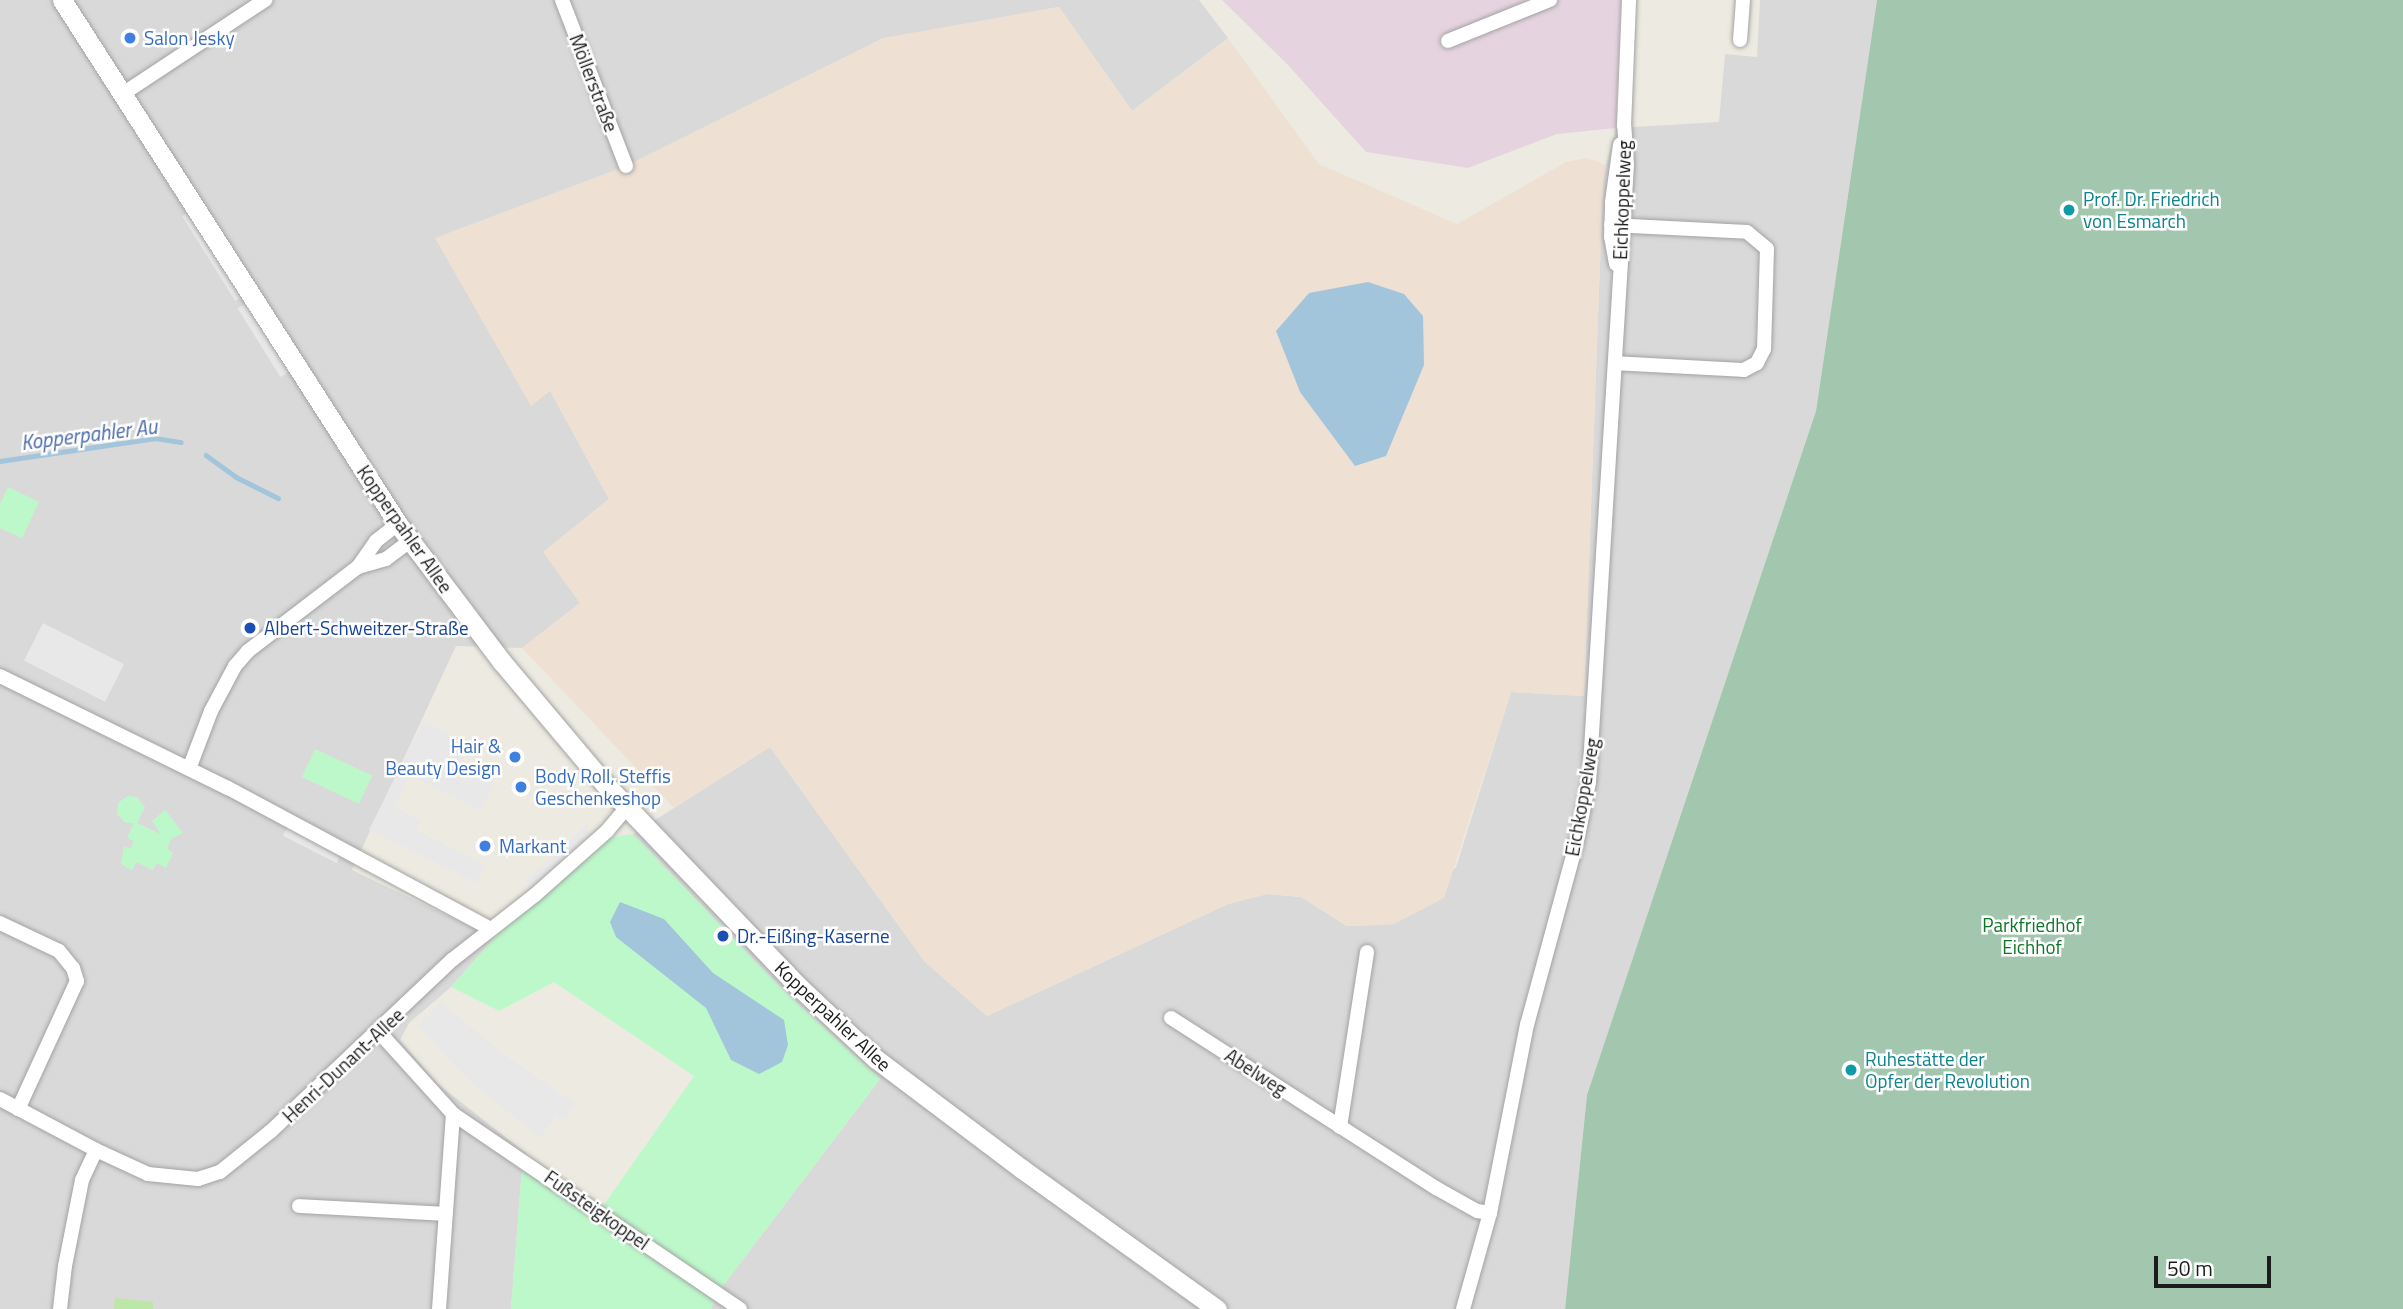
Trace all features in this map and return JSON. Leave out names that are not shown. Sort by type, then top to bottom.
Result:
[{"type":"street","name":"Kopperpahler Allee","points":[[62,0],[398,524],[502,662],[626,808],[796,984],[876,1059],[1022,1169],[1217,1309]]},
{"type":"street","points":[[121,95],[265,0]]},
{"type":"street","points":[[1448,41],[1550,0]]},
{"type":"street","name":"Eichkoppelweg","points":[[1463,1309],[1490,1213],[1527,1025],[1573,858],[1589,782],[1619,273],[1613,254],[1617,226],[1614,182],[1624,127],[1629,0]]},
{"type":"street","points":[[1740,40],[1743,0]]},
{"type":"street","name":"Möllerstraße","points":[[567,1],[626,166]]},
{"type":"street","points":[[1615,363],[1744,370],[1757,363],[1764,349],[1767,249],[1747,232],[1617,226]]},
{"type":"street","points":[[358,568],[376,541],[398,524]]},
{"type":"street","points":[[189,769],[211,711],[235,666],[248,651],[358,568],[386,559],[410,541]]},
{"type":"street","points":[[0,676],[351,852],[491,929]]},
{"type":"street","name":"Henri-Dunant-Allee","points":[[0,1099],[96,1150],[149,1174],[198,1180],[220,1172],[246,1154],[379,1032],[452,960],[587,849],[626,808]]},
{"type":"street","points":[[0,923],[59,951],[73,968],[77,981],[18,1108]]},
{"type":"street","points":[[1340,1126],[1367,952]]},
{"type":"street","name":"Abelweg","points":[[1171,1018],[1436,1188],[1477,1211],[1490,1213]]},
{"type":"street","name":"Fußsteigkoppel","points":[[379,1032],[453,1114],[740,1309]]},
{"type":"street","points":[[439,1309],[453,1114]]},
{"type":"street","points":[[60,1309],[82,1180],[96,1150]]},
{"type":"street","points":[[299,1206],[444,1214]]},
{"type":"shaded area","points":[[0,0],[1199,0],[1228,38],[1132,111],[1059,7],[883,39],[626,166],[531,406],[550,390],[609,499],[544,552],[580,603],[522,648],[456,646],[352,870],[494,938],[451,987],[409,1023],[400,1040],[438,1084],[527,1154],[522,1169],[511,1309],[0,1309]]},
{"type":"shaded area","points":[[1222,0],[1621,0],[1616,128],[1557,134],[1468,168],[1366,152],[1288,65]]},
{"type":"shaded area","points":[[1760,0],[1877,0],[1816,411],[1587,1095],[1565,1309],[711,1309],[716,1295],[880,1079],[785,992],[633,834],[770,747],[925,962],[987,1016],[1228,904],[1267,894],[1301,897],[1347,926],[1394,924],[1456,867],[1511,692],[1584,696],[1603,181],[1606,165],[1616,128],[1719,122],[1725,54],[1757,57]]},
{"type":"shaded area","points":[[1059,7],[1132,111],[1228,38],[1319,164],[1457,224],[1566,162],[1587,158],[1606,165],[1603,181],[1584,696],[1511,692],[1444,898],[1394,924],[1362,926],[1348,926],[1301,897],[1267,894],[1228,904],[987,1016],[925,962],[770,747],[674,808],[522,648],[580,603],[543,552],[609,499],[550,391],[531,406],[435,238],[626,166],[883,38]]},
{"type":"shaded area","points":[[189,212],[242,297],[235,301],[182,216]]},
{"type":"shaded area","points":[[246,303],[289,372],[280,377],[238,308]]},
{"type":"shaded area","points":[[43,623],[124,664],[105,702],[24,660]]},
{"type":"shaded area","points":[[423,721],[470,744],[460,764],[495,782],[481,811],[410,776],[395,807],[421,820],[416,830],[485,865],[476,883],[369,830]]},
{"type":"shaded area","points":[[587,824],[589,836],[532,886],[525,881]]},
{"type":"shaded area","points":[[288,826],[341,853],[336,863],[283,836]]},
{"type":"shaded area","points":[[441,1002],[506,1056],[576,1104],[564,1121],[556,1116],[540,1138],[470,1082],[417,1025]]},
{"type":"green space","name":"Parkfriedhof Eichhof","points":[[1877,0],[2403,0],[2403,1309],[1565,1309],[1587,1095],[1816,411]]},
{"type":"green space","points":[[8,487],[39,502],[22,538],[0,528],[0,504]]},
{"type":"green space","points":[[315,749],[372,776],[359,804],[302,777]]},
{"type":"green space","points":[[128,796],[137,797],[145,807],[137,823],[161,834],[152,821],[165,810],[183,833],[171,839],[167,849],[173,853],[166,868],[157,863],[153,870],[136,862],[132,870],[121,864],[124,846],[130,849],[134,841],[127,838],[134,823],[126,823],[117,814],[118,803]]},
{"type":"green space","points":[[633,834],[785,992],[880,1079],[716,1295],[711,1309],[511,1309],[522,1169],[594,1219],[694,1076],[554,982],[499,1011],[451,987],[494,938],[608,838]]},
{"type":"green space","points":[[115,1298],[153,1302],[153,1309],[114,1309]]},
{"type":"water","points":[[1368,282],[1404,294],[1423,316],[1424,365],[1386,456],[1355,466],[1300,392],[1276,331],[1309,293]]},
{"type":"water","points":[[620,902],[664,919],[713,973],[784,1020],[788,1045],[782,1062],[759,1074],[731,1060],[706,1008],[616,937],[610,922]]},
{"type":"waterway","name":"Kopperpahler Au","points":[[0,461],[155,438],[181,442]]},
{"type":"waterway","name":"Kopperpahler Au","points":[[206,455],[236,477],[278,498]]},
{"type":"place","name":"Salon Jesky","points":[[130,38]]},
{"type":"place","name":"Prof. Dr. Friedrich von Esmarch","points":[[2069,210]]},
{"type":"place","name":"Albert-Schweitzer-Straße","points":[[250,628]]},
{"type":"place","name":"Hair & Beauty Design","points":[[515,757]]},
{"type":"place","name":"Body Roll, Steffis Geschenkeshop","points":[[521,787]]},
{"type":"place","name":"Markant","points":[[485,846]]},
{"type":"place","name":"Dr.-Eißing-Kaserne","points":[[723,936]]},
{"type":"place","name":"Ruhestätte der Opfer der Revolution","points":[[1851,1070]]}]
